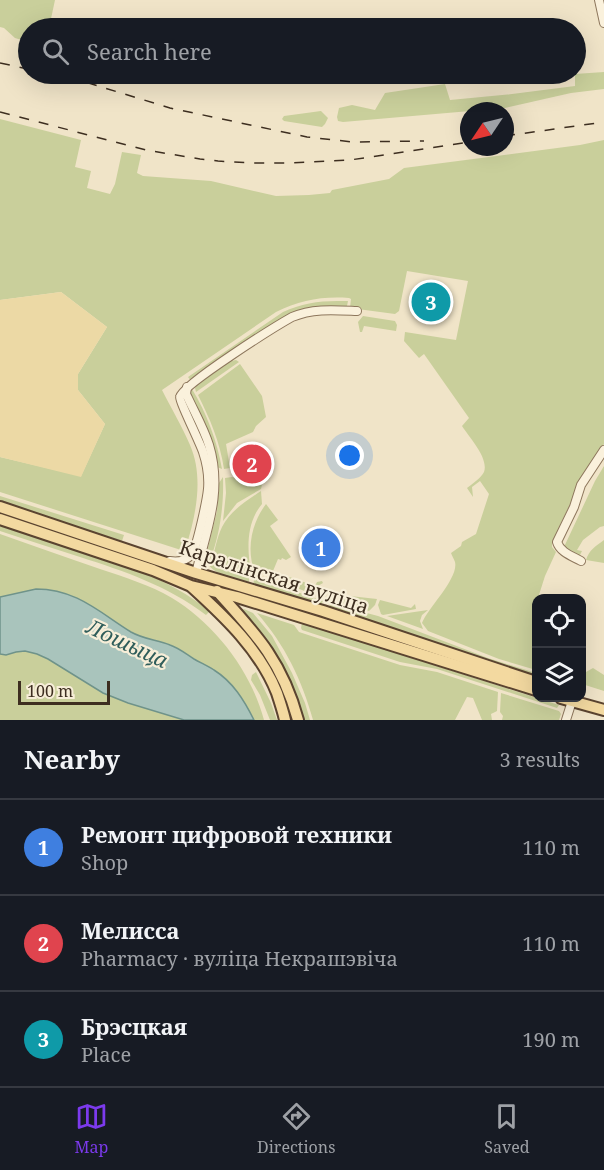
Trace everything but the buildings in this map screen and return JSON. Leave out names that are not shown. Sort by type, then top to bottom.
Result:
[{"type":"main road","name":"Каралінская вуліца","points":[[0,507],[196,573],[312,608],[532,688]]},
{"type":"main road","name":"Каралінская вуліца","points":[[0,519],[153,570],[191,586],[217,591],[234,601],[532,681]]},
{"type":"main road","points":[[217,591],[196,573],[191,586],[228,621],[252,650],[276,692],[285,720]]},
{"type":"main road","points":[[234,601],[274,660],[298,720]]},
{"type":"main road","points":[[586,701],[604,704]]},
{"type":"main road","points":[[583,702],[604,710]]},
{"type":"street","points":[[600,0],[604,23]]},
{"type":"street","points":[[161,560],[180,561],[192,555],[208,489],[204,455],[180,401],[187,387],[283,322],[300,314],[327,309],[357,311]]},
{"type":"street","points":[[187,387],[186,394],[209,443],[215,473],[213,511],[196,573]]},
{"type":"street","points":[[581,561],[564,551],[557,542],[574,507],[581,485],[604,450]]},
{"type":"street","points":[[567,720],[571,702]]},
{"type":"green space","points":[[0,0],[55,0],[51,18],[18,18],[18,39],[0,27]]},
{"type":"green space","points":[[604,72],[604,89],[571,93],[514,106],[514,102],[460,102],[460,112],[343,122],[338,121],[337,117],[339,108],[352,105],[375,110],[385,93],[445,84],[450,100],[586,84],[586,73]]},
{"type":"green space","points":[[321,111],[328,118],[322,127],[282,119],[284,116]]},
{"type":"green space","points":[[0,119],[81,140],[75,167],[91,171],[87,188],[110,194],[115,184],[122,152],[141,155],[137,173],[143,176],[211,181],[276,196],[330,193],[332,190],[389,179],[404,168],[496,156],[514,156],[514,154],[604,140],[604,444],[584,475],[552,542],[552,547],[556,552],[539,594],[532,594],[532,669],[499,659],[428,631],[422,623],[448,584],[455,569],[451,553],[461,546],[462,542],[476,534],[489,494],[480,481],[472,487],[473,497],[467,488],[481,476],[485,466],[481,454],[462,426],[469,418],[424,354],[419,358],[404,341],[405,332],[456,340],[468,281],[407,271],[399,311],[395,314],[350,308],[351,299],[349,298],[321,298],[294,304],[276,312],[162,390],[190,445],[197,470],[197,496],[193,522],[186,547],[181,550],[0,492],[0,457],[81,476],[105,424],[78,390],[78,374],[107,327],[61,292],[0,300]]},
{"type":"green space","points":[[348,301],[347,306],[323,306],[304,310],[191,381],[188,377],[283,312],[309,304]]},
{"type":"green space","points":[[363,316],[395,321],[396,331],[364,326],[360,332],[358,322]]},
{"type":"green space","points":[[236,360],[239,362],[196,392],[197,384]]},
{"type":"green space","points":[[240,364],[262,396],[266,417],[253,432],[226,444],[230,468],[224,469],[214,431],[198,395]]},
{"type":"green space","points":[[192,389],[211,428],[222,469],[217,467],[190,394]]},
{"type":"green space","points":[[604,466],[604,526],[583,540],[577,550],[582,551],[580,555],[577,555],[564,547]]},
{"type":"green space","points":[[223,477],[221,519],[210,560],[205,559],[217,511],[219,483]]},
{"type":"green space","points":[[232,477],[262,485],[261,489],[237,503],[223,521],[225,478]]},
{"type":"green space","points":[[261,491],[262,504],[250,528],[251,573],[212,560],[225,521]]},
{"type":"green space","points":[[0,496],[124,535],[122,541],[0,502]]},
{"type":"green space","points":[[266,504],[278,520],[270,526],[291,557],[286,560],[278,559],[273,571],[260,575],[255,573],[252,564],[251,546],[257,520]]},
{"type":"green space","points":[[0,526],[144,573],[178,590],[210,611],[206,615],[145,580],[0,531]]},
{"type":"green space","points":[[0,534],[146,585],[164,593],[188,609],[217,635],[241,667],[264,720],[0,720]]},
{"type":"green space","points":[[604,540],[604,563],[586,560],[591,551]]},
{"type":"green space","points":[[207,562],[249,575],[249,582],[220,573],[210,567]]},
{"type":"green space","points":[[278,573],[315,586],[317,582],[322,581],[323,583],[307,592],[287,584]]},
{"type":"green space","points":[[255,577],[323,601],[317,604],[253,584]]},
{"type":"green space","points":[[338,593],[377,599],[369,611],[344,604]]},
{"type":"green space","points":[[380,600],[411,608],[415,604],[416,609],[383,615],[378,605]]},
{"type":"green space","points":[[329,603],[378,616],[488,658],[532,672],[532,674],[331,609]]},
{"type":"green space","points":[[242,610],[253,613],[272,636],[292,673],[310,720],[304,720],[294,689],[280,661],[263,634]]},
{"type":"green space","points":[[428,610],[422,615],[420,621],[423,629],[387,616]]},
{"type":"green space","points":[[257,613],[294,625],[299,632],[400,665],[437,672],[498,692],[497,711],[491,714],[492,720],[482,720],[473,698],[467,697],[455,720],[313,720],[304,691],[284,650]]},
{"type":"green space","points":[[302,623],[532,696],[532,700],[437,669],[400,662],[301,628]]},
{"type":"green space","points":[[593,668],[604,675],[604,691],[586,685],[586,672]]},
{"type":"green space","points":[[256,672],[277,720],[270,720],[251,680],[252,675]]},
{"type":"green space","points":[[501,693],[559,711],[561,714],[559,720],[502,720]]},
{"type":"green space","points":[[539,702],[559,705],[557,708]]},
{"type":"sand","points":[[61,292],[107,327],[78,374],[78,390],[105,424],[81,477],[0,457],[0,300]]},
{"type":"water","name":"Лошыца","points":[[36,589],[50,590],[75,597],[131,632],[179,649],[221,675],[242,699],[254,720],[184,720],[103,693],[37,654],[25,651],[0,654],[0,597]]},
{"type":"railway","points":[[0,63],[18,67]]},
{"type":"railway","points":[[92,84],[170,108],[307,137],[353,142],[424,141]]},
{"type":"railway","points":[[0,112],[146,150],[218,161],[291,163],[350,160],[460,143]]},
{"type":"railway","points":[[514,135],[604,122]]},
{"type":"place","name":"Брэсцкая","points":[[431,302]]},
{"type":"place","name":"Мелисса","points":[[252,464]]},
{"type":"place","name":"Ремонт цифровой техники","points":[[321,548]]}]
